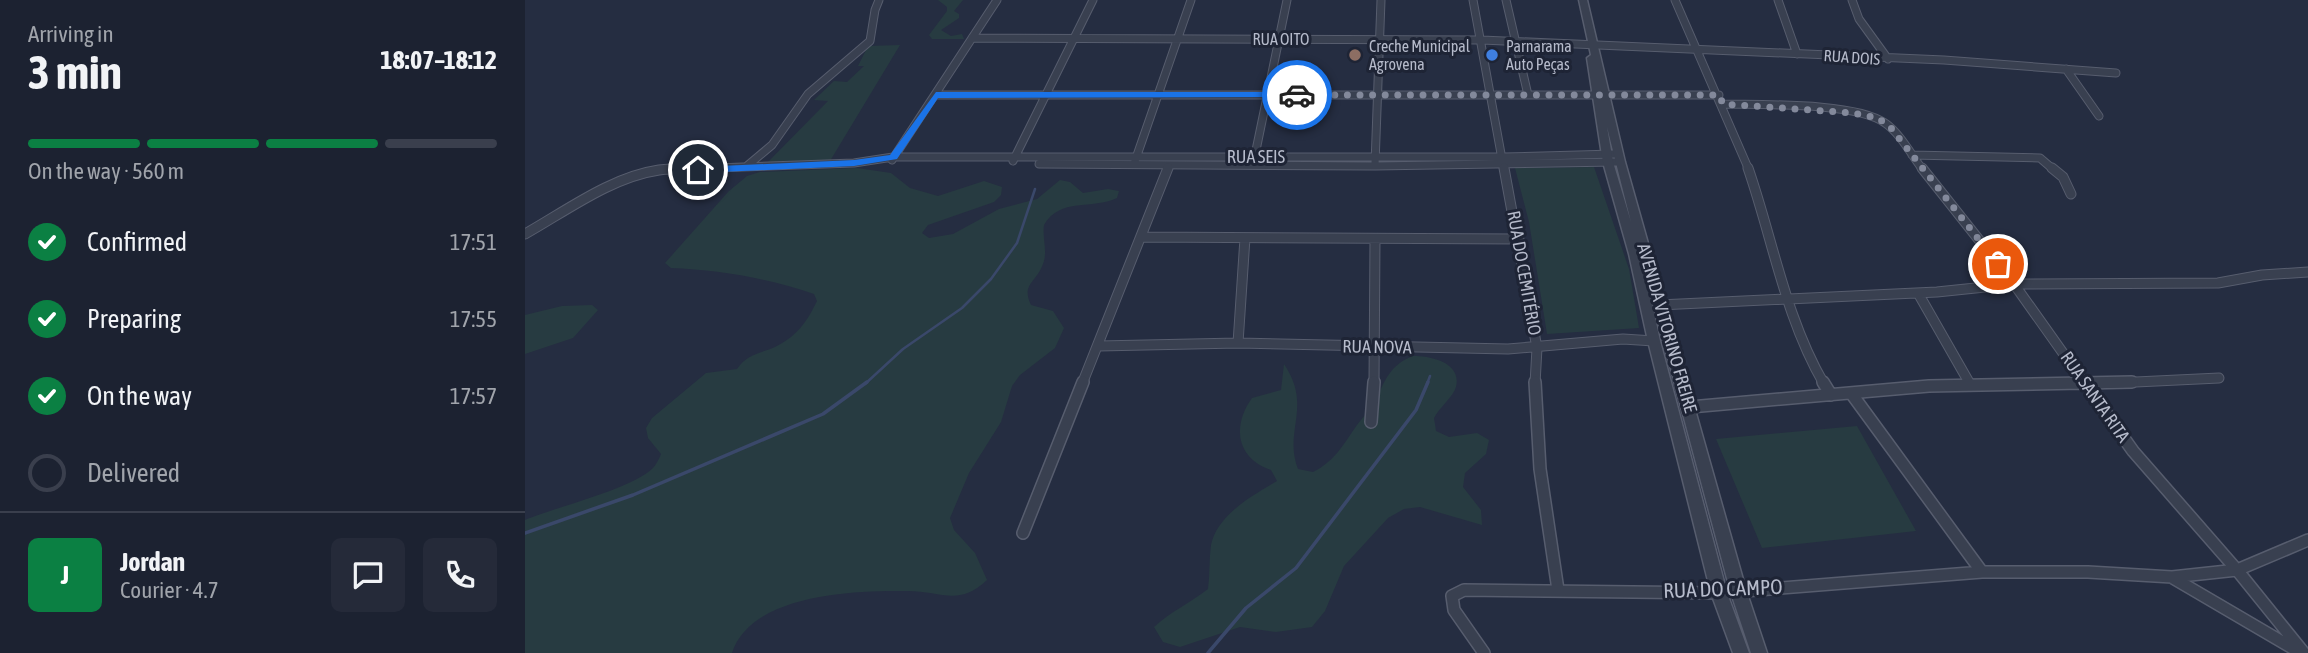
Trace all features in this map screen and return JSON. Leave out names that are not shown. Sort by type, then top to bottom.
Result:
[{"type":"street","points":[[746,166],[772,145],[808,94],[870,41],[873,33],[873,10],[879,0]]},
{"type":"street","points":[[888,160],[936,95],[997,0]]},
{"type":"street","points":[[1012,161],[1093,0]]},
{"type":"street","points":[[1135,161],[1191,0]]},
{"type":"street","points":[[1254,160],[1287,0]]},
{"type":"street","points":[[1375,162],[1381,0]]},
{"type":"street","name":"RUA DO CEMITÉRIO","points":[[1473,0],[1537,348],[1537,425],[1557,590]]},
{"type":"street","points":[[1506,0],[1515,23],[1515,42],[1528,95]]},
{"type":"street","name":"AVENIDA VITORINO FREIRE","points":[[1580,0],[1592,44],[1613,158],[1654,341],[1719,593],[1741,653]]},
{"type":"street","points":[[1675,0],[1747,162],[1786,300],[1815,371],[1831,395]]},
{"type":"street","points":[[1778,0],[1797,54]]},
{"type":"street","points":[[1852,0],[1859,19],[1888,59]]},
{"type":"street","name":"RUA OITO","points":[[972,38],[1278,38],[1592,44]]},
{"type":"street","name":"RUA DOIS","points":[[1592,44],[1944,60],[2116,73]]},
{"type":"street","points":[[2066,69],[2099,116]]},
{"type":"street","name":"RUA SANTA RITA","points":[[936,95],[1601,96],[1721,100],[1873,116],[1887,124],[1912,155],[2014,284],[2088,384],[2133,451],[2237,570],[2302,653]]},
{"type":"street","points":[[1912,155],[2040,158],[2063,177],[2071,194]]},
{"type":"street","points":[[525,234],[632,177],[659,170],[888,160],[1135,161],[1169,164],[1254,160],[1375,162],[1613,158]]},
{"type":"street","name":"AVENIDA VITORINO FREIRE","points":[[1613,158],[1690,407],[1738,590],[1759,653]]},
{"type":"street","name":"RUA SEIS","points":[[1135,161],[1254,160]]},
{"type":"street","points":[[1023,533],[1100,346],[1169,164]]},
{"type":"street","points":[[1141,237],[1518,239]]},
{"type":"street","points":[[1238,343],[1245,238]]},
{"type":"street","points":[[1371,422],[1375,347],[1375,239]]},
{"type":"street","points":[[1659,305],[1918,293],[2014,284],[2202,283],[2308,272]]},
{"type":"street","points":[[1918,293],[1970,384]]},
{"type":"street","name":"RUA NOVA","points":[[1100,346],[1238,343],[1537,348],[1623,339],[1654,341]]},
{"type":"street","points":[[1690,407],[1970,384],[2088,384],[2219,378]]},
{"type":"street","points":[[1851,393],[1982,572]]},
{"type":"street","name":"RUA DO CAMPO","points":[[1484,653],[1454,610],[1452,596],[1464,590],[1719,593],[1982,572],[2088,572],[2172,577],[2237,570],[2308,540]]},
{"type":"street","name":"RUA SANTA RITA","points":[[2172,577],[2302,653]]},
{"type":"shaded area","points":[[938,0],[963,0],[954,11],[959,14],[959,18],[941,30],[951,36],[962,34],[964,39],[932,39],[929,35],[947,11],[947,7]]},
{"type":"shaded area","points":[[900,45],[830,161],[768,162],[828,101],[814,100],[834,81],[847,82],[864,66],[858,66],[868,46]]},
{"type":"shaded area","points":[[1594,167],[1629,269],[1639,328],[1547,334],[1529,222],[1515,168]]},
{"type":"shaded area","points":[[857,168],[891,173],[910,188],[938,196],[984,181],[1002,187],[1001,195],[994,202],[928,225],[922,233],[929,238],[953,234],[999,209],[1037,199],[1060,180],[1070,182],[1083,193],[1108,189],[1119,191],[1117,198],[1059,211],[1044,225],[1044,259],[1029,288],[1028,298],[1031,305],[1053,311],[1064,328],[1055,348],[1020,375],[1012,386],[1001,422],[969,473],[950,518],[954,530],[975,553],[987,580],[977,588],[958,595],[860,592],[807,600],[782,607],[760,618],[743,633],[732,653],[525,653],[525,520],[643,476],[654,467],[661,454],[648,438],[646,428],[652,418],[706,373],[737,369],[749,357],[789,339],[805,322],[817,301],[814,294],[779,283],[725,273],[671,268],[665,263],[729,191],[747,176],[760,172]]},
{"type":"shaded area","points":[[592,305],[598,310],[573,338],[525,354],[525,315],[562,306]]},
{"type":"shaded area","points":[[1413,356],[1443,362],[1450,366],[1457,378],[1454,391],[1434,418],[1436,431],[1449,437],[1477,433],[1489,440],[1486,454],[1465,473],[1463,487],[1481,510],[1482,525],[1420,507],[1404,509],[1388,518],[1344,566],[1325,611],[1312,627],[1276,632],[1240,627],[1180,647],[1163,642],[1154,627],[1208,589],[1211,545],[1220,524],[1237,507],[1277,481],[1271,470],[1250,458],[1241,440],[1242,419],[1252,398],[1281,390],[1284,364],[1296,393],[1294,455],[1298,469],[1313,472],[1338,452],[1372,406],[1394,368]]},
{"type":"shaded area","points":[[1857,426],[1916,531],[1762,548],[1716,439]]},
{"type":"waterway","points":[[865,384],[903,349],[962,308],[991,279],[1017,243],[1035,189]]},
{"type":"waterway","points":[[1427,384],[1430,376]]},
{"type":"waterway","points":[[525,533],[633,495],[823,414],[867,382]]},
{"type":"waterway","points":[[1208,653],[1246,608],[1296,568],[1416,410],[1428,382]]},
{"type":"way so far","points":[[1297,95],[1719,95],[1723,104],[1873,116],[1891,128],[1998,264]]},
{"type":"place","name":"Creche Municipal Agrovena","points":[[1355,55]]},
{"type":"place","name":"Parnarama Auto Peças","points":[[1492,55]]},
{"type":"route","points":[[698,170],[881,161],[893,157],[936,95],[1297,95]]}]
